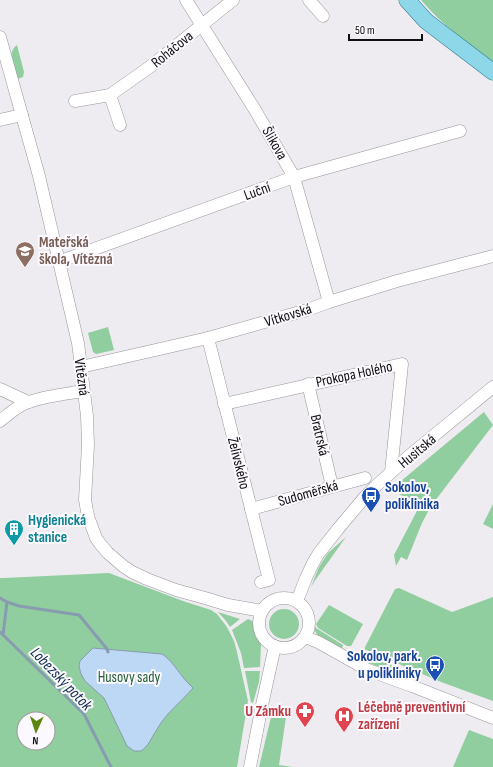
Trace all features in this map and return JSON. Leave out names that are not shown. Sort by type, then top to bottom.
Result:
[{"type":"main road","points":[[407,0],[426,21],[493,72]]},
{"type":"street","name":"Šlikova","points":[[186,0],[255,110],[294,177],[329,302]]},
{"type":"street","name":"Roháčova","points":[[75,101],[110,95],[151,66],[233,0]]},
{"type":"street","points":[[309,0],[323,16]]},
{"type":"street","name":"Vítězná","points":[[0,37],[39,176],[78,343],[87,416],[88,445],[85,488],[86,505],[92,529],[96,538],[108,553],[123,566],[153,582],[228,605],[262,611]]},
{"type":"street","points":[[110,95],[120,125]]},
{"type":"street","points":[[0,120],[22,115]]},
{"type":"street","name":"Luční","points":[[58,262],[294,177],[460,131]]},
{"type":"street","name":"Vítkovská","points":[[81,367],[208,338],[307,310],[397,281],[493,256]]},
{"type":"street","name":"Želivského","points":[[208,338],[269,580],[261,582]]},
{"type":"street","name":"Prokopa Holého","points":[[224,404],[402,364],[392,472]]},
{"type":"street","name":"Bratrská","points":[[308,384],[332,486]]},
{"type":"street","name":"Husitská","points":[[297,601],[306,578],[319,553],[364,498],[410,456],[493,387]]},
{"type":"street","points":[[0,389],[28,402]]},
{"type":"street","points":[[0,421],[17,408],[28,402],[84,391]]},
{"type":"street","name":"Sudoměřská","points":[[251,509],[365,478]]},
{"type":"street","points":[[289,598],[297,601],[303,606],[308,616],[309,627],[305,637],[292,647],[283,648],[275,646],[267,641],[260,630],[259,621],[262,611],[270,602],[277,599],[289,598]]},
{"type":"street","points":[[305,637],[318,642],[368,670],[493,718]]},
{"type":"street","points":[[250,767],[275,646]]},
{"type":"green space","points":[[421,0],[493,0],[493,62],[446,25]]},
{"type":"green space","points":[[17,45],[24,72],[23,77],[17,79],[11,56]]},
{"type":"green space","points":[[108,327],[114,350],[96,354],[93,352],[88,333]]},
{"type":"green space","points":[[484,412],[493,425],[431,506],[422,523],[407,560],[401,557],[396,566],[394,555],[420,505],[399,494],[401,481]]},
{"type":"green space","points":[[493,504],[493,529],[483,524]]},
{"type":"green space","points":[[346,537],[311,587],[319,567],[328,553]]},
{"type":"green space","name":"Husovy sady","points":[[109,573],[211,610],[217,614],[227,627],[234,641],[248,701],[237,767],[0,767],[0,578]]},
{"type":"green space","points":[[399,588],[452,612],[493,597],[493,701],[441,682],[364,649],[395,589]]},
{"type":"green space","points":[[329,605],[363,624],[351,646],[347,646],[318,628],[316,624]]},
{"type":"green space","points":[[284,609],[294,614],[299,624],[294,634],[284,639],[274,634],[269,624],[274,614]]},
{"type":"green space","points":[[218,612],[240,619],[230,627]]},
{"type":"green space","points":[[248,619],[252,621],[254,625],[261,645],[260,667],[244,668],[241,653],[232,630]]},
{"type":"green space","points":[[313,623],[316,628],[343,645],[342,650],[319,637],[314,630]]},
{"type":"green space","points":[[364,654],[405,670],[403,677],[364,661]]},
{"type":"green space","points":[[245,671],[260,671],[259,682],[253,703],[251,702]]},
{"type":"green space","points":[[272,713],[286,717],[279,765],[293,767],[259,767]]},
{"type":"green space","points":[[469,730],[493,739],[493,767],[453,767]]},
{"type":"water","points":[[93,648],[162,654],[193,688],[163,720],[148,744],[141,751],[134,751],[127,746],[104,698],[85,681],[81,674],[79,666],[80,661]]},
{"type":"waterway","points":[[0,598],[7,602],[3,635]]},
{"type":"waterway","points":[[7,602],[19,606],[79,615],[108,652]]},
{"type":"waterway","name":"Lobezský potok","points":[[0,632],[84,714],[111,767]]},
{"type":"place","name":"Mateřská škola, Vítězná","points":[[25,268]]},
{"type":"place","name":"Sokolov, poliklinika","points":[[371,513]]},
{"type":"place","name":"Hygienická stanice","points":[[14,546]]},
{"type":"place","name":"Sokolov, park. u polikliniky","points":[[435,682]]},
{"type":"place","name":"U Zámku","points":[[305,728]]},
{"type":"place","name":"Léčebně preventivní zařízení","points":[[344,733]]}]
